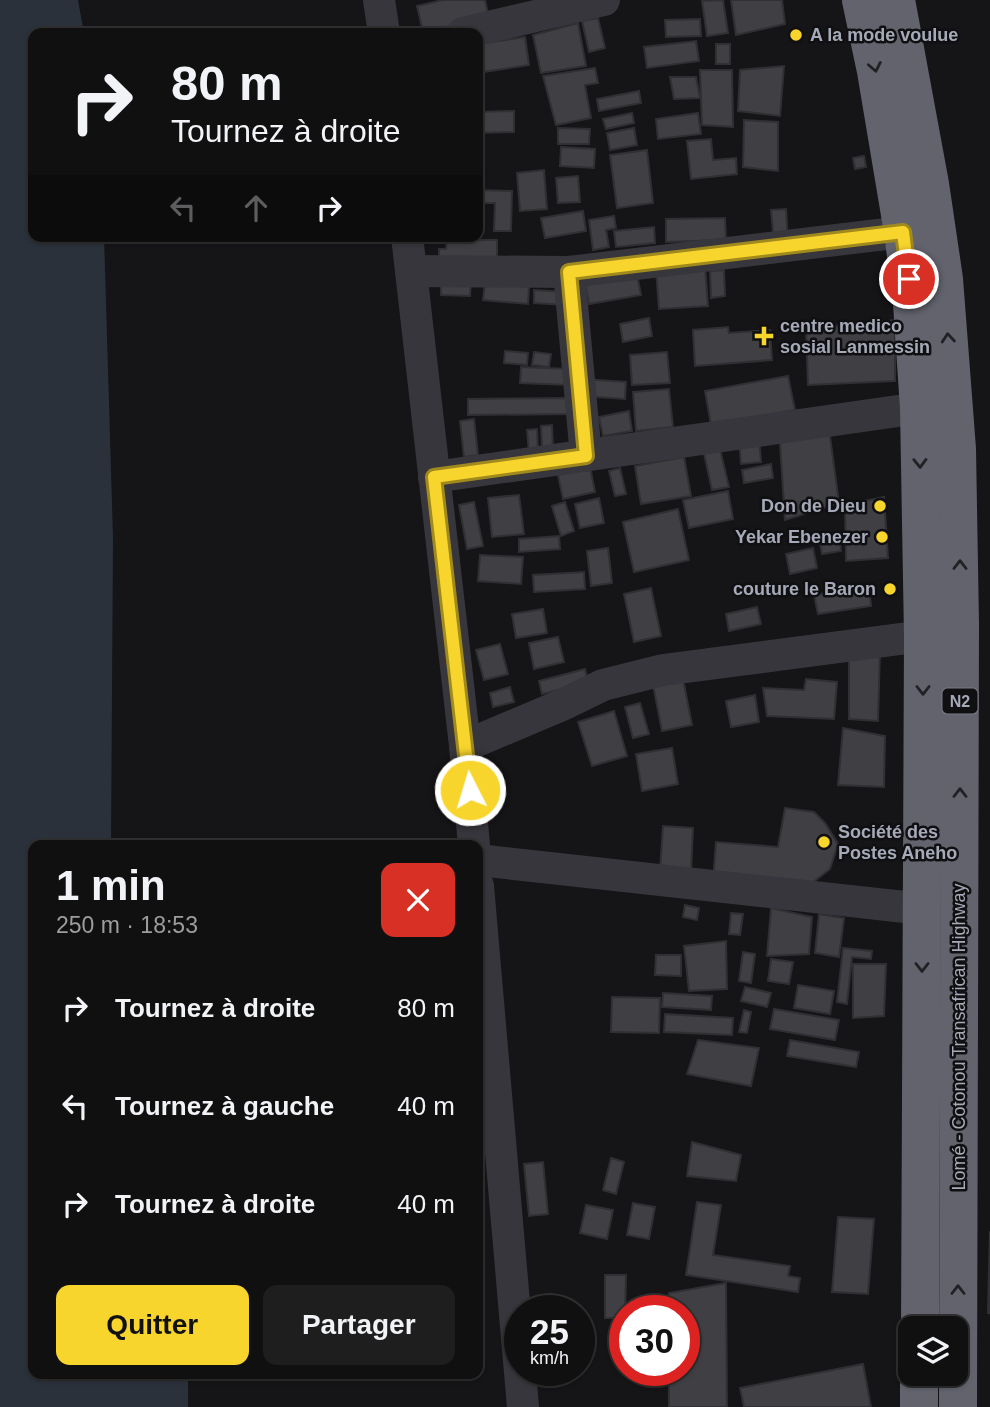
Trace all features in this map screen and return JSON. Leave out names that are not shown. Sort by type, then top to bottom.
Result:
[{"type":"highway","name":"Lomé - Cotonou Transafrican Highway","points":[[862,0],[903,232],[919,408],[923,636],[920,1316]]},
{"type":"highway","name":"Lomé - Cotonou Transafrican Highway","points":[[896,0],[930,184],[944,279],[957,449],[960,624],[958,1407]]},
{"type":"highway","points":[[919,1386],[919,1407]]},
{"type":"street","points":[[379,0],[383,28]]},
{"type":"street","points":[[483,28],[604,0]]},
{"type":"street","points":[[411,271],[569,272],[903,232]]},
{"type":"street","points":[[408,242],[466,746],[474,840]]},
{"type":"street","points":[[569,272],[586,456]]},
{"type":"street","points":[[434,477],[919,408]]},
{"type":"street","points":[[466,746],[603,685],[663,670],[923,636]]},
{"type":"street","points":[[483,861],[923,909]]},
{"type":"street","points":[[483,944],[523,1407]]},
{"type":"shaded area","points":[[0,0],[78,0],[83,28],[28,28],[28,242],[104,242],[113,538],[111,840],[28,840],[28,1379],[188,1379],[188,1407],[0,1407]]},
{"type":"building","points":[[443,0],[485,0],[489,18],[442,28],[422,28],[417,6]]},
{"type":"building","points":[[723,0],[728,33],[707,36],[702,1]]},
{"type":"building","points":[[731,0],[782,0],[785,24],[736,35]]},
{"type":"building","points":[[598,18],[605,48],[589,52],[582,21]]},
{"type":"building","points":[[700,19],[701,36],[666,37],[665,20]]},
{"type":"building","points":[[578,23],[586,66],[541,73],[533,35]]},
{"type":"building","points":[[525,37],[529,65],[483,72],[483,43]]},
{"type":"building","points":[[696,41],[699,61],[647,68],[644,47]]},
{"type":"building","points":[[716,44],[730,44],[730,64],[716,64]]},
{"type":"building","points":[[784,66],[780,116],[738,111],[740,70]]},
{"type":"building","points":[[595,68],[598,83],[585,85],[591,118],[556,125],[543,76]]},
{"type":"building","points":[[700,70],[732,70],[733,127],[702,125]]},
{"type":"building","points":[[670,77],[696,77],[700,98],[674,99]]},
{"type":"building","points":[[639,91],[641,103],[599,111],[597,99]]},
{"type":"building","points":[[514,111],[514,132],[483,133],[483,112]]},
{"type":"building","points":[[632,113],[634,123],[606,129],[603,119]]},
{"type":"building","points":[[698,113],[701,134],[658,139],[656,119]]},
{"type":"building","points":[[744,120],[778,122],[778,171],[743,167]]},
{"type":"building","points":[[558,128],[590,129],[589,144],[558,144]]},
{"type":"building","points":[[634,128],[637,145],[610,150],[607,133]]},
{"type":"building","points":[[711,139],[713,160],[736,158],[737,174],[691,179],[687,141]]},
{"type":"building","points":[[561,147],[595,149],[594,168],[560,166]]},
{"type":"building","points":[[647,150],[653,203],[617,208],[610,155]]},
{"type":"building","points":[[864,156],[866,167],[855,169],[853,158]]},
{"type":"building","points":[[544,170],[547,209],[520,211],[517,173]]},
{"type":"building","points":[[578,176],[580,202],[558,203],[556,178]]},
{"type":"building","points":[[483,190],[512,191],[511,231],[494,231],[495,203],[483,203]]},
{"type":"building","points":[[786,209],[788,241],[774,242],[771,210]]},
{"type":"building","points":[[583,211],[586,231],[545,238],[541,218]]},
{"type":"building","points":[[614,216],[616,228],[606,230],[609,247],[593,250],[589,220]]},
{"type":"building","points":[[725,218],[726,240],[666,242],[666,219]]},
{"type":"building","points":[[654,227],[655,243],[616,247],[614,231]]},
{"type":"building","points":[[497,240],[497,263],[439,263],[439,249],[446,249],[447,242]]},
{"type":"building","points":[[705,266],[708,306],[659,309],[656,270]]},
{"type":"building","points":[[724,270],[725,296],[711,298],[710,271]]},
{"type":"building","points":[[637,275],[641,295],[589,304],[585,284]]},
{"type":"building","points":[[441,280],[471,281],[470,296],[441,295]]},
{"type":"building","points":[[485,283],[529,287],[528,304],[483,300]]},
{"type":"building","points":[[534,290],[566,292],[565,305],[534,303]]},
{"type":"building","points":[[649,318],[652,336],[623,342],[620,324]]},
{"type":"building","points":[[895,320],[895,381],[808,385],[806,329]]},
{"type":"building","points":[[728,327],[729,333],[770,330],[772,360],[695,366],[693,330]]},
{"type":"building","points":[[505,351],[528,353],[527,365],[504,363]]},
{"type":"building","points":[[534,352],[551,354],[549,367],[532,365]]},
{"type":"building","points":[[667,352],[670,383],[632,385],[630,355]]},
{"type":"building","points":[[521,367],[570,369],[569,385],[520,383]]},
{"type":"building","points":[[788,376],[795,410],[711,425],[705,391]]},
{"type":"building","points":[[583,379],[626,382],[625,399],[582,396]]},
{"type":"building","points":[[669,389],[673,427],[636,431],[633,392]]},
{"type":"building","points":[[574,398],[575,414],[468,415],[468,399]]},
{"type":"building","points":[[629,411],[632,431],[603,436],[599,417]]},
{"type":"building","points":[[474,419],[478,455],[464,457],[460,421]]},
{"type":"building","points":[[552,425],[553,448],[542,448],[541,426]]},
{"type":"building","points":[[537,429],[538,452],[529,453],[527,430]]},
{"type":"building","points":[[829,429],[839,503],[785,520],[780,443]]},
{"type":"building","points":[[759,437],[761,462],[741,464],[739,438]]},
{"type":"building","points":[[719,445],[729,487],[712,490],[703,449]]},
{"type":"building","points":[[684,457],[691,496],[641,504],[635,466]]},
{"type":"building","points":[[771,464],[773,478],[744,483],[742,470]]},
{"type":"building","points":[[590,467],[595,492],[563,499],[558,475]]},
{"type":"building","points":[[620,468],[626,494],[615,496],[609,471]]},
{"type":"building","points":[[728,491],[733,519],[689,528],[683,500]]},
{"type":"building","points":[[519,495],[524,534],[492,537],[488,498]]},
{"type":"building","points":[[884,497],[888,558],[846,561],[845,505]]},
{"type":"building","points":[[599,498],[604,523],[580,528],[575,504]]},
{"type":"building","points":[[474,502],[483,546],[467,549],[459,505]]},
{"type":"building","points":[[565,502],[574,531],[561,536],[552,506]]},
{"type":"building","points":[[678,509],[689,560],[634,572],[623,522]]},
{"type":"building","points":[[839,534],[841,551],[822,554],[819,537]]},
{"type":"building","points":[[559,536],[560,549],[519,552],[519,539]]},
{"type":"building","points":[[608,548],[612,583],[591,586],[587,551]]},
{"type":"building","points":[[813,548],[817,568],[790,574],[786,554]]},
{"type":"building","points":[[480,555],[523,557],[521,584],[478,581]]},
{"type":"building","points":[[584,572],[585,589],[534,592],[533,575]]},
{"type":"building","points":[[869,586],[871,606],[818,614],[814,595]]},
{"type":"building","points":[[651,588],[661,636],[634,642],[624,594]]},
{"type":"building","points":[[757,607],[761,624],[729,631],[726,614]]},
{"type":"building","points":[[543,609],[547,633],[516,638],[512,614]]},
{"type":"building","points":[[558,637],[564,662],[534,669],[529,643]]},
{"type":"building","points":[[500,644],[508,674],[484,680],[476,650]]},
{"type":"building","points":[[880,651],[878,721],[849,719],[849,658]]},
{"type":"building","points":[[585,669],[588,683],[542,694],[539,681]]},
{"type":"building","points":[[683,679],[692,725],[662,731],[653,685]]},
{"type":"building","points":[[806,679],[837,682],[834,719],[767,716],[763,688],[804,690]]},
{"type":"building","points":[[510,687],[514,702],[493,707],[490,693]]},
{"type":"building","points":[[755,695],[759,722],[731,727],[726,701]]},
{"type":"building","points":[[640,703],[649,734],[633,738],[625,707]]},
{"type":"building","points":[[614,711],[627,756],[592,766],[578,722]]},
{"type":"building","points":[[843,728],[885,736],[884,787],[838,785]]},
{"type":"building","points":[[672,748],[678,784],[642,791],[636,754]]},
{"type":"building","points":[[785,808],[814,812],[825,823],[838,844],[830,869],[811,884],[713,881],[716,842],[778,847]]},
{"type":"building","points":[[663,826],[693,828],[691,872],[660,871]]},
{"type":"building","points":[[685,905],[699,908],[697,920],[683,917]]},
{"type":"building","points":[[771,908],[812,917],[809,954],[767,956]]},
{"type":"building","points":[[731,913],[743,914],[740,935],[729,934]]},
{"type":"building","points":[[819,914],[844,918],[839,957],[815,953]]},
{"type":"building","points":[[726,941],[727,989],[689,991],[684,946]]},
{"type":"building","points":[[843,948],[872,951],[871,959],[852,957],[847,1004],[837,1002]]},
{"type":"building","points":[[743,952],[755,954],[751,983],[739,981]]},
{"type":"building","points":[[656,955],[681,955],[681,976],[655,975]]},
{"type":"building","points":[[771,959],[793,962],[789,984],[768,981]]},
{"type":"building","points":[[853,964],[886,964],[884,1016],[853,1018]]},
{"type":"building","points":[[798,985],[834,991],[830,1014],[794,1008]]},
{"type":"building","points":[[745,987],[771,993],[767,1007],[741,1001]]},
{"type":"building","points":[[663,993],[712,996],[711,1010],[662,1007]]},
{"type":"building","points":[[612,997],[660,998],[659,1033],[611,1032]]},
{"type":"building","points":[[774,1009],[839,1020],[835,1040],[770,1029]]},
{"type":"building","points":[[744,1010],[751,1012],[747,1033],[739,1032]]},
{"type":"building","points":[[665,1014],[733,1018],[732,1035],[664,1032]]},
{"type":"building","points":[[698,1040],[759,1048],[751,1086],[687,1074]]},
{"type":"building","points":[[790,1040],[859,1052],[856,1067],[787,1056]]},
{"type":"building","points":[[692,1142],[741,1155],[736,1181],[687,1176]]},
{"type":"building","points":[[611,1158],[624,1162],[616,1194],[603,1190]]},
{"type":"building","points":[[543,1162],[548,1214],[529,1216],[524,1164]]},
{"type":"building","points":[[697,1202],[721,1205],[713,1255],[790,1266],[788,1276],[800,1278],[798,1292],[686,1275]]},
{"type":"building","points":[[633,1203],[655,1207],[649,1239],[627,1235]]},
{"type":"building","points":[[586,1205],[613,1210],[607,1239],[580,1233]]},
{"type":"building","points":[[838,1217],[874,1219],[868,1294],[832,1292]]},
{"type":"building","points":[[990,1231],[990,1313],[988,1313]]},
{"type":"building","points":[[605,1275],[626,1275],[626,1295],[609,1295],[609,1318],[605,1318]]},
{"type":"building","points":[[726,1283],[727,1407],[669,1407],[669,1386],[700,1386],[700,1295],[669,1293]]},
{"type":"building","points":[[863,1364],[871,1407],[744,1407],[740,1388]]},
{"type":"place","name":"A la mode voulue","points":[[796,35]]},
{"type":"place","name":"centre medico sosial Lanmessin","points":[[764,336]]},
{"type":"place","name":"Don de Dieu","points":[[880,506]]},
{"type":"place","name":"Yekar Ebenezer","points":[[882,537]]},
{"type":"place","name":"couture le Baron","points":[[890,589]]},
{"type":"place","name":"Société des Postes Aneho","points":[[824,842]]},
{"type":"route","points":[[470,790],[434,477],[586,456],[569,272],[903,232],[909,279]]}]
